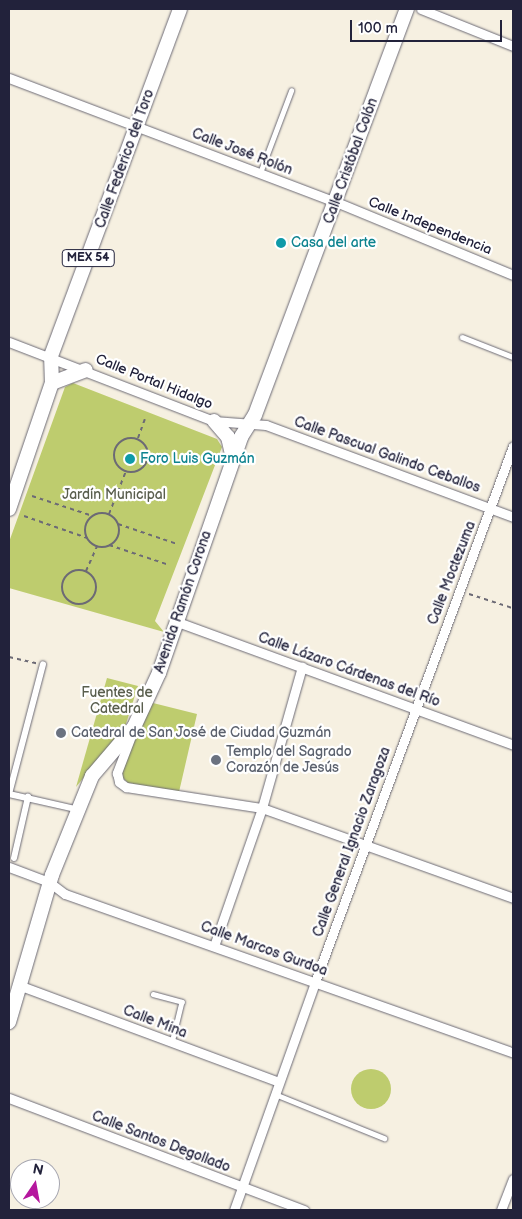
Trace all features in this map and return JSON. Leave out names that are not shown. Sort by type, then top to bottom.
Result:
[{"type":"main road","name":"Calle Federico del Toro","points":[[9,509],[52,383],[52,356],[180,9]]},
{"type":"main road","name":"Calle Cristóbal Colón","points":[[249,425],[336,202],[407,9]]},
{"type":"main road","points":[[52,383],[86,370]]},
{"type":"main road","points":[[214,421],[228,437],[233,460]]},
{"type":"main road","name":"Avenida Ramón Corona","points":[[9,1022],[21,986],[49,882],[92,776],[134,727],[159,673],[175,621],[241,437],[249,425]]},
{"type":"street","points":[[421,9],[513,46]]},
{"type":"street","name":"Calle José Rolón","points":[[9,78],[336,202]]},
{"type":"street","name":"Calle Independencia","points":[[336,202],[513,275]]},
{"type":"street","name":"Calle Portal Hidalgo","points":[[9,342],[52,356],[214,421],[249,425]]},
{"type":"street","name":"Calle Pascual Galindo Ceballos","points":[[249,425],[266,425],[513,517]]},
{"type":"street","name":"Calle Moctezuma","points":[[416,709],[513,446]]},
{"type":"street","name":"Calle Lázaro Cárdenas del Río","points":[[175,621],[513,746]]},
{"type":"street","points":[[43,664],[9,794],[71,808]]},
{"type":"street","points":[[214,946],[262,808],[302,667]]},
{"type":"street","name":"Calle General Ignacio Zaragoza","points":[[234,1210],[315,982],[416,709]]},
{"type":"street","points":[[134,727],[118,768],[117,778],[122,785],[262,808],[513,898]]},
{"type":"street","points":[[14,858],[28,797]]},
{"type":"street","name":"Calle Marcos Gurdoa","points":[[9,867],[49,882],[65,894],[513,1053]]},
{"type":"street","name":"Calle Mina","points":[[21,986],[279,1082]]},
{"type":"street","name":"Calle Santos Degollado","points":[[9,1098],[304,1210]]},
{"type":"street","points":[[501,1210],[513,1179]]},
{"type":"lane","points":[[260,173],[291,91]]},
{"type":"lane","points":[[462,337],[513,357]]},
{"type":"lane","points":[[153,994],[182,1002],[172,1043]]},
{"type":"lane","points":[[275,1094],[384,1138]]},
{"type":"path","points":[[138,439],[145,419]]},
{"type":"path","points":[[138,439],[146,447],[148,458],[142,468],[126,471],[117,464],[115,449],[122,440],[138,439]]},
{"type":"path","points":[[109,514],[126,471]]},
{"type":"path","points":[[32,496],[93,516],[109,514]]},
{"type":"path","points":[[109,514],[118,524],[177,544]]},
{"type":"path","points":[[24,516],[88,538],[97,546],[109,545],[168,565]]},
{"type":"path","points":[[88,538],[86,524],[93,516]]},
{"type":"path","points":[[109,545],[117,538],[118,524]]},
{"type":"path","points":[[86,572],[97,546]]},
{"type":"path","points":[[75,571],[86,572],[96,585],[94,596],[85,603],[72,604],[63,592],[63,581],[75,571]]},
{"type":"path","points":[[460,591],[512,608]]},
{"type":"path","points":[[9,656],[43,664]]},
{"type":"green space","name":"Jardín Municipal","points":[[73,383],[217,439],[222,447],[155,621],[164,632],[9,588],[9,542],[65,387]]},
{"type":"green space","name":"Fuentes de Catedral","points":[[107,678],[138,686],[125,727],[76,787]]},
{"type":"green space","points":[[149,702],[197,714],[179,792],[128,783],[123,778],[122,767]]},
{"type":"green space","points":[[375,1069],[382,1072],[388,1078],[391,1089],[390,1097],[382,1106],[375,1109],[367,1109],[360,1106],[352,1097],[351,1085],[354,1078],[363,1070]]},
{"type":"place","name":"Casa del arte","points":[[281,243]]},
{"type":"place","name":"Foro Luis Guzmán","points":[[130,459]]},
{"type":"place","name":"Catedral de San José de Ciudad Guzmán","points":[[61,733]]},
{"type":"place","name":"Templo del Sagrado Corazón de Jesús","points":[[216,760]]}]
